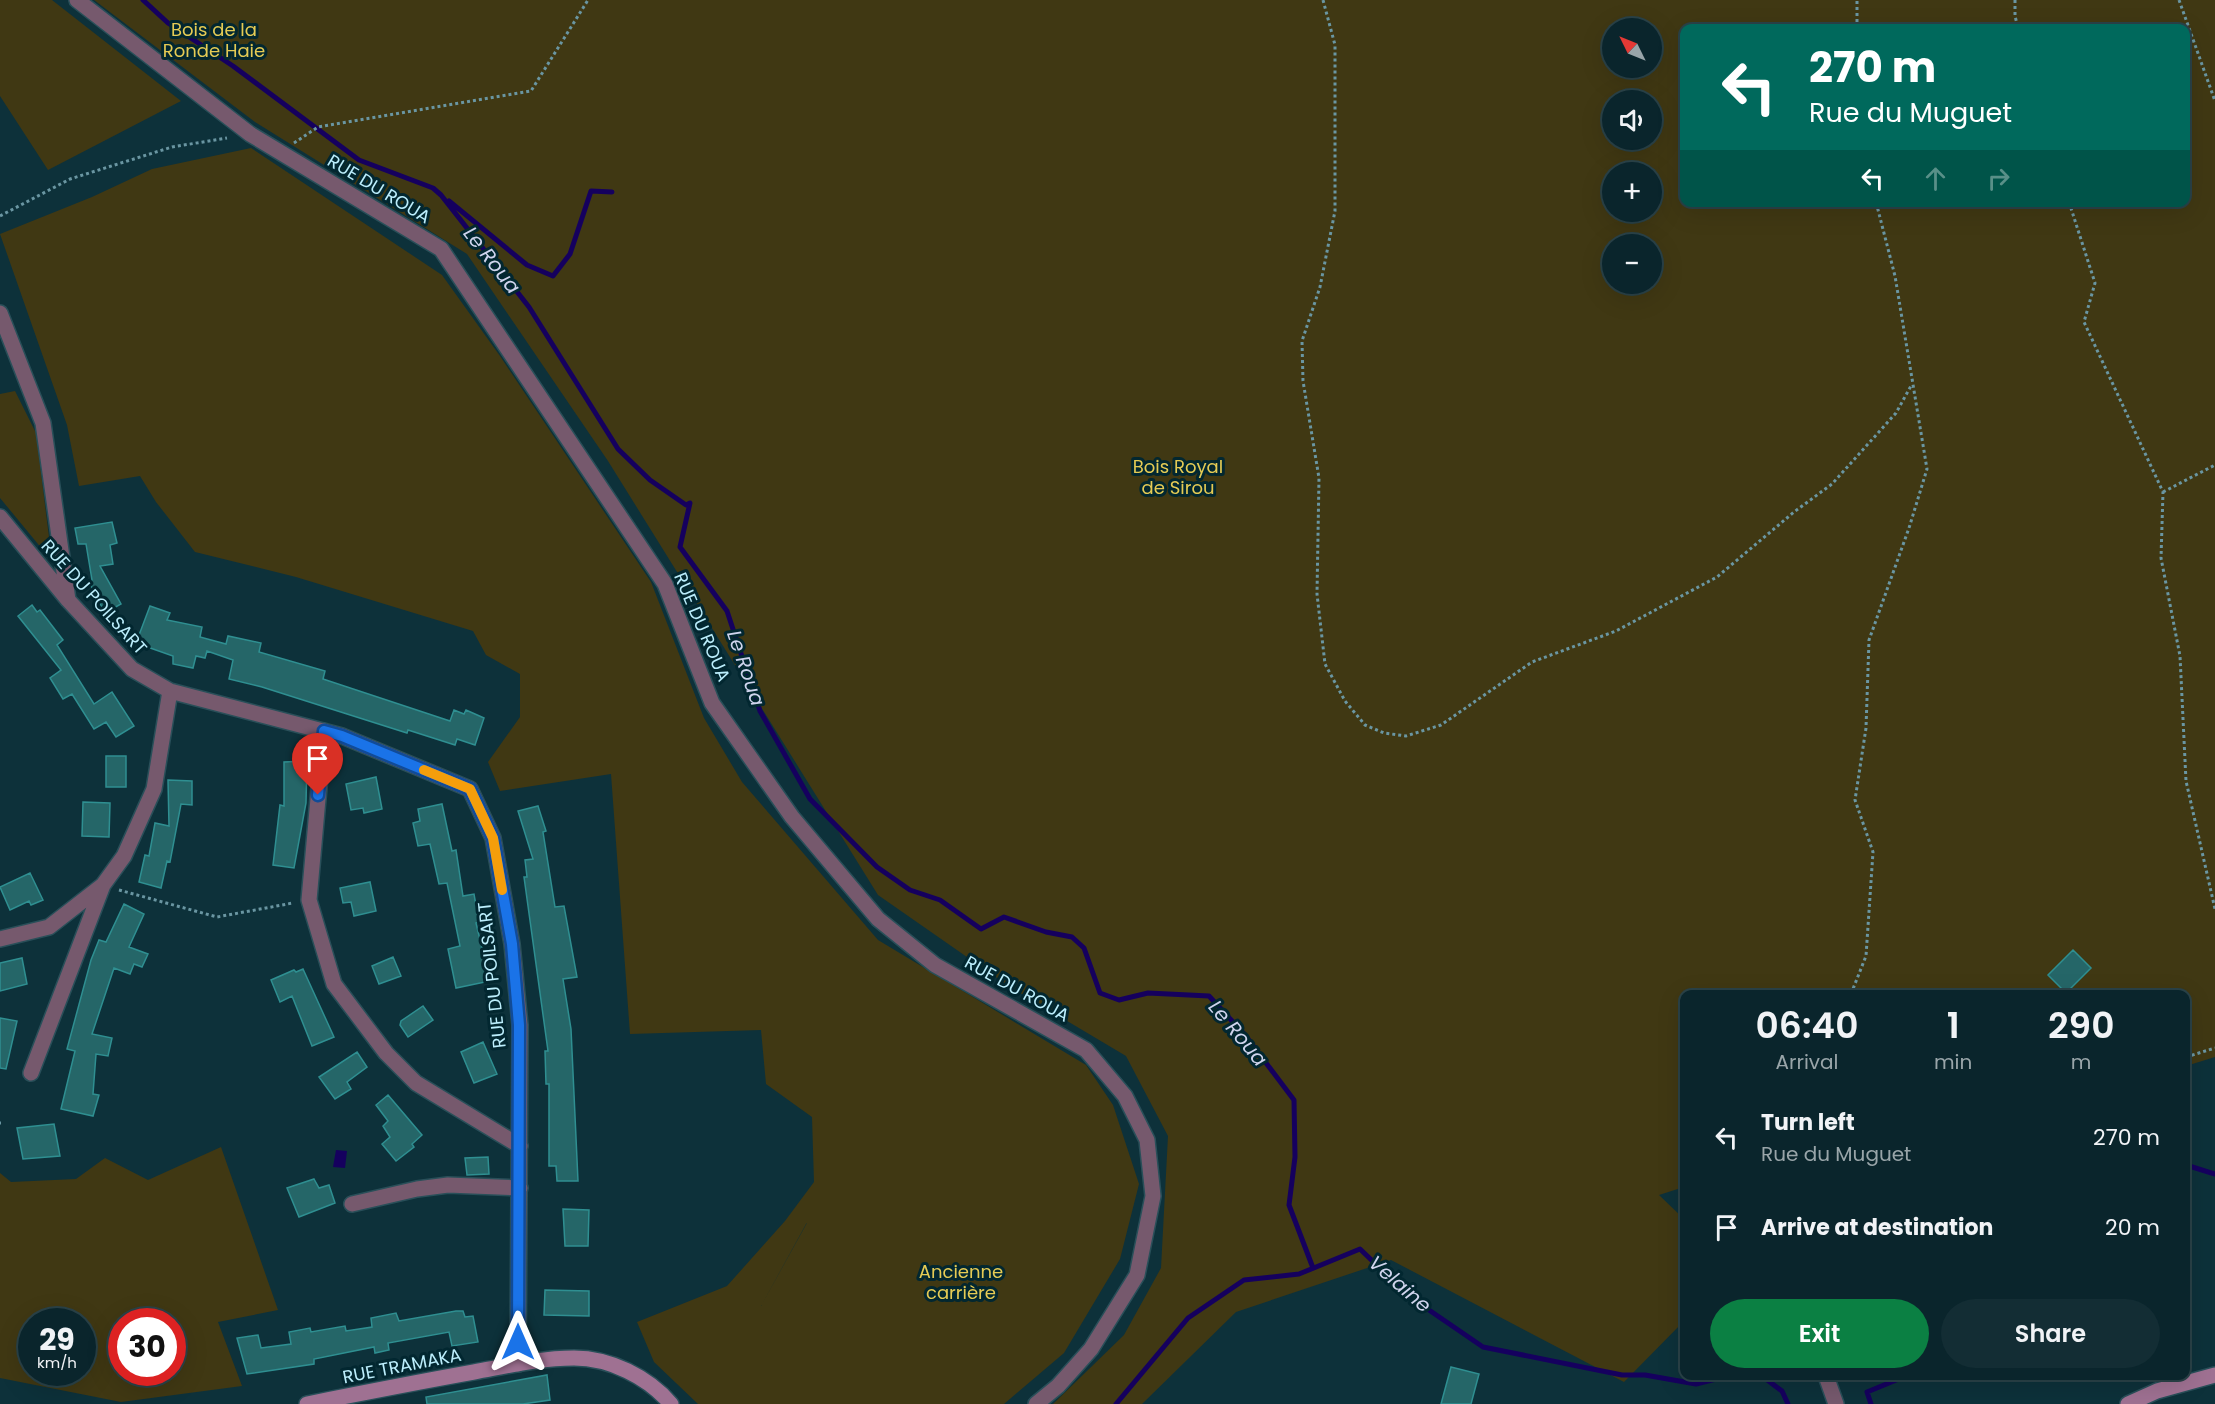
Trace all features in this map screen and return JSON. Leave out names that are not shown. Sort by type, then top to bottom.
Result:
[{"type":"main road","name":"RUE TRAMAKA","points":[[307,1404],[518,1364],[576,1358],[612,1365],[639,1376],[661,1392],[671,1404]]},
{"type":"main road","points":[[2128,1404],[2157,1391],[2215,1375]]},
{"type":"street","name":"RUE DU ROUA","points":[[77,0],[250,134],[441,249],[666,584],[712,703],[792,817],[878,919],[935,965],[1086,1050],[1125,1096],[1147,1140],[1153,1196],[1137,1275],[1091,1350],[1058,1386],[1036,1404]]},
{"type":"street","points":[[0,313],[44,423],[68,600]]},
{"type":"street","name":"RUE DU POILSART","points":[[0,517],[68,600],[132,669],[170,691],[342,736],[470,789],[493,838],[512,944],[519,1025],[518,1364]]},
{"type":"street","points":[[31,1073],[103,885],[124,856],[154,789],[170,691]]},
{"type":"street","points":[[324,731],[309,900],[334,984],[386,1053],[416,1083],[520,1146]]},
{"type":"street","points":[[0,939],[49,927],[103,885]]},
{"type":"street","points":[[352,1204],[417,1188],[448,1185],[520,1188]]},
{"type":"street","points":[[1827,1380],[1836,1404]]},
{"type":"path","points":[[280,152],[318,127],[531,91],[588,0]]},
{"type":"path","points":[[1323,0],[1335,45],[1335,211],[1320,287],[1302,341],[1303,381],[1319,478],[1317,594],[1324,664],[1345,701],[1365,725],[1384,733],[1406,736],[1441,725],[1532,662],[1616,631],[1717,577],[1794,512],[1832,484],[1896,413],[1912,384]]},
{"type":"path","points":[[1857,0],[1857,24]]},
{"type":"path","points":[[2015,0],[2017,24]]},
{"type":"path","points":[[2179,0],[2188,24]]},
{"type":"path","points":[[2190,31],[2215,101]]},
{"type":"path","points":[[0,216],[70,179],[172,147],[250,134]]},
{"type":"path","points":[[1853,990],[1866,956],[1873,852],[1855,800],[1866,728],[1869,640],[1909,528],[1927,469],[1895,276],[1877,207]]},
{"type":"path","points":[[2071,207],[2096,283],[2084,322],[2163,492],[2161,558],[2181,656],[2186,780],[2215,909]]},
{"type":"path","points":[[2163,492],[2215,465]]},
{"type":"path","points":[[103,885],[217,917],[309,900]]},
{"type":"path","points":[[2190,1056],[2215,1048]]},
{"type":"green space","points":[[0,0],[52,0],[181,101],[48,170],[0,96]]},
{"type":"green space","name":"Bois Royal de Sirou","points":[[94,0],[2215,0],[2215,1057],[2190,1065],[2190,990],[1680,990],[1680,1188],[1659,1195],[1680,1215],[1680,1325],[1624,1382],[1391,1260],[1236,1312],[1142,1404],[1053,1404],[1124,1335],[1161,1268],[1168,1136],[1126,1056],[1010,987],[878,895],[608,461],[467,254],[255,122]]},
{"type":"green space","name":"Ancienne carrière","points":[[251,148],[442,275],[500,356],[651,582],[704,718],[742,782],[878,940],[1086,1065],[1113,1105],[1139,1184],[1120,1259],[1064,1353],[1004,1404],[698,1404],[654,1362],[637,1322],[727,1286],[785,1221],[814,1182],[812,1117],[766,1084],[761,1030],[630,1034],[611,774],[500,791],[488,762],[520,717],[520,674],[486,655],[473,631],[296,577],[195,552],[156,502],[140,476],[79,486],[67,425],[0,234],[92,197],[152,169]]},
{"type":"green space","points":[[15,391],[36,433],[52,561],[0,498],[0,394]]},
{"type":"green space","points":[[221,1147],[278,1310],[218,1322],[242,1386],[121,1402],[40,1386],[96,1386],[96,1308],[18,1308],[18,1382],[0,1378],[0,1173],[11,1182],[76,1179],[105,1158],[148,1180]]},
{"type":"shaded area","points":[[336,1150],[347,1151],[345,1168],[333,1167]]},
{"type":"building","points":[[112,522],[117,543],[110,545],[113,564],[100,566],[121,604],[105,613],[89,582],[92,580],[86,544],[78,544],[75,528]]},
{"type":"building","points":[[32,605],[37,612],[40,610],[63,640],[57,645],[94,704],[112,692],[134,726],[116,737],[106,722],[94,729],[72,694],[63,699],[50,678],[61,670],[18,616]]},
{"type":"building","points":[[150,606],[170,613],[167,620],[202,627],[200,637],[226,644],[228,636],[261,643],[259,652],[325,671],[323,679],[450,721],[454,710],[464,714],[466,710],[484,718],[475,745],[457,739],[455,745],[408,730],[407,733],[262,687],[229,679],[233,660],[207,651],[205,658],[196,656],[193,668],[173,664],[173,656],[136,643]]},
{"type":"building","points":[[106,756],[126,756],[126,787],[106,787]]},
{"type":"building","points":[[307,761],[306,803],[294,868],[273,865],[280,805],[284,806],[284,762]]},
{"type":"building","points":[[376,777],[382,809],[364,813],[363,808],[351,810],[346,784]]},
{"type":"building","points":[[168,780],[192,781],[192,805],[181,804],[170,862],[167,861],[161,888],[139,882],[145,855],[149,856],[155,823],[169,826]]},
{"type":"building","points":[[83,802],[110,803],[109,837],[82,836]]},
{"type":"building","points":[[442,804],[452,851],[456,850],[463,896],[474,894],[479,922],[476,923],[490,981],[456,988],[448,949],[460,946],[447,883],[439,884],[430,844],[418,846],[413,823],[420,821],[418,809]]},
{"type":"building","points":[[538,806],[546,831],[543,832],[555,907],[564,906],[577,977],[563,979],[571,1029],[578,1181],[557,1181],[556,1166],[549,1166],[549,1084],[546,1084],[545,1051],[548,1051],[524,877],[527,877],[525,860],[533,859],[518,811]]},
{"type":"building","points":[[30,873],[43,900],[31,905],[29,901],[10,910],[0,887]]},
{"type":"building","points":[[370,882],[376,911],[354,916],[351,902],[343,903],[340,888]]},
{"type":"building","points":[[124,904],[144,914],[129,947],[148,954],[142,967],[134,964],[130,974],[114,968],[92,1034],[112,1038],[108,1056],[96,1054],[93,1094],[99,1095],[93,1116],[61,1109],[75,1051],[67,1049],[91,960],[99,940],[106,942]]},
{"type":"building","points":[[2073,950],[2091,968],[2069,990],[2063,990],[2048,975]]},
{"type":"building","points":[[393,957],[401,976],[379,984],[372,966]]},
{"type":"building","points":[[22,958],[27,984],[0,991],[0,963]]},
{"type":"building","points":[[303,969],[334,1037],[312,1046],[292,996],[280,1002],[271,980],[294,970],[296,972]]},
{"type":"building","points":[[423,1006],[433,1020],[408,1037],[400,1025],[401,1021]]},
{"type":"building","points":[[0,1018],[17,1021],[6,1069],[0,1068]]},
{"type":"building","points":[[483,1042],[497,1074],[474,1083],[461,1052]]},
{"type":"building","points":[[357,1052],[367,1067],[347,1082],[351,1089],[335,1099],[319,1077]]},
{"type":"building","points":[[388,1095],[422,1135],[412,1144],[414,1147],[396,1161],[382,1144],[390,1137],[383,1126],[388,1121],[376,1105]]},
{"type":"building","points":[[54,1124],[60,1156],[23,1159],[17,1128]]},
{"type":"building","points":[[488,1157],[489,1174],[467,1175],[465,1158]]},
{"type":"building","points":[[314,1179],[319,1188],[329,1185],[335,1203],[299,1217],[287,1188]]},
{"type":"building","points":[[563,1209],[589,1210],[588,1246],[565,1246]]},
{"type":"building","points":[[545,1290],[589,1291],[589,1316],[544,1315]]},
{"type":"building","points":[[463,1311],[465,1317],[473,1316],[478,1342],[452,1346],[449,1332],[388,1343],[389,1350],[375,1353],[374,1347],[314,1359],[314,1364],[247,1374],[237,1338],[258,1335],[261,1348],[291,1344],[289,1332],[310,1328],[311,1332],[345,1326],[346,1331],[372,1327],[371,1318],[396,1313],[399,1321]]},
{"type":"building","points":[[1451,1367],[1479,1374],[1471,1404],[1441,1404]]},
{"type":"building","points":[[547,1375],[550,1400],[523,1404],[427,1404],[426,1397]]},
{"type":"waterway","name":"Le Roua","points":[[143,0],[168,23],[233,66],[359,160],[433,188],[441,195],[529,307],[618,449],[650,480],[686,505],[690,503],[680,547],[727,611],[760,711],[810,799],[877,867],[910,890],[940,900],[981,929],[1004,917],[1046,932],[1072,937],[1084,948],[1100,993],[1119,1000],[1148,993],[1209,996],[1245,1035],[1294,1100],[1295,1157],[1289,1205],[1313,1268]]},
{"type":"waterway","points":[[449,201],[527,265],[553,276],[570,254],[591,191],[612,192]]},
{"type":"waterway","name":"Velaine","points":[[2190,1166],[2215,1174]]},
{"type":"waterway","name":"Velaine","points":[[1116,1404],[1188,1318],[1244,1280],[1299,1274],[1360,1249],[1410,1297],[1483,1347],[1622,1375],[1645,1375],[1696,1384],[1712,1380]]},
{"type":"waterway","name":"Velaine","points":[[1767,1380],[1782,1391],[1788,1404]]},
{"type":"waterway","name":"Velaine","points":[[1871,1404],[1867,1392],[1896,1380]]},
{"type":"slow traffic","points":[[424,770],[470,789],[493,838],[502,890]]},
{"type":"route","points":[[318,795],[324,731],[342,736],[470,789],[493,838],[512,944],[519,1025],[518,1342]]},
{"type":"park label","name":"Bois de la Ronde Haie","points":[[214,40]]}]
